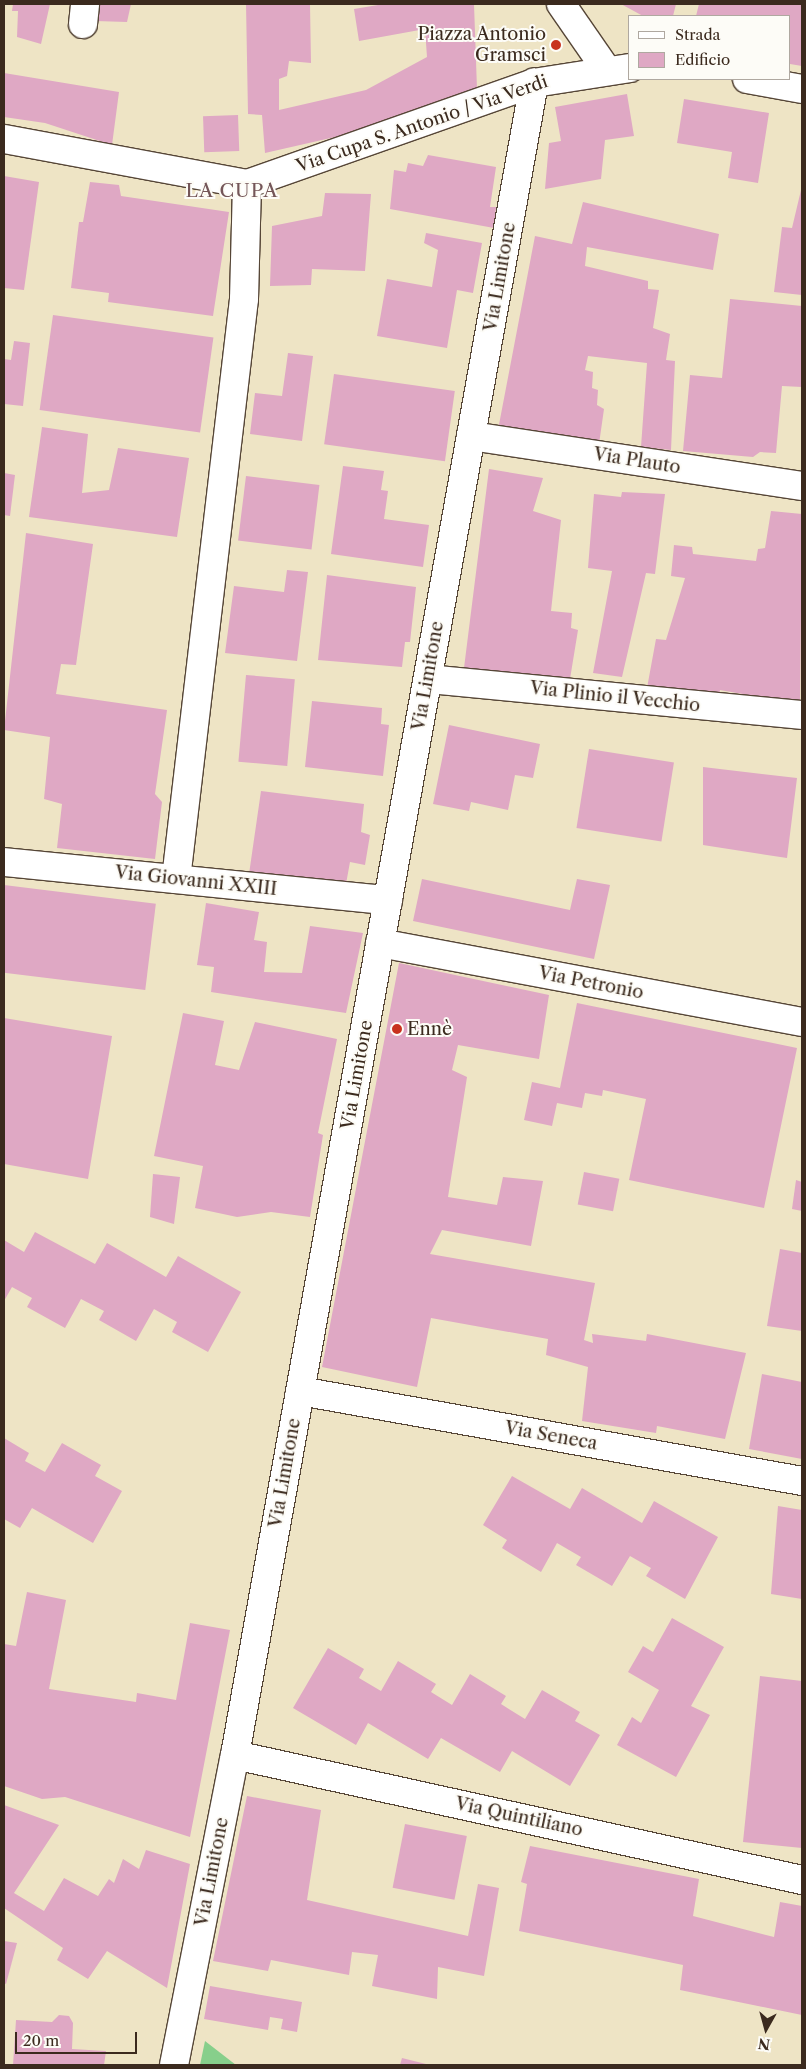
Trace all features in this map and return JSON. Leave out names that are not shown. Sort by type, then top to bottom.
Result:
[{"type":"street","points":[[561,4],[618,68]]},
{"type":"street","name":"Via Cupa S. Antonio / Via Verdi","points":[[4,139],[247,184],[534,83],[618,68]]},
{"type":"street","points":[[752,80],[802,89]]},
{"type":"street","name":"Via Limitone","points":[[174,2065],[235,1755],[534,83]]},
{"type":"street","points":[[176,879],[244,299],[247,184]]},
{"type":"street","name":"Via Plauto","points":[[471,436],[802,486]]},
{"type":"street","name":"Via Plinio il Vecchio","points":[[428,679],[802,715]]},
{"type":"street","name":"Via Giovanni XXIII","points":[[4,862],[388,900]]},
{"type":"street","name":"Via Petronio","points":[[380,943],[802,1022]]},
{"type":"street","name":"Via Seneca","points":[[300,1391],[802,1481]]},
{"type":"street","name":"Via Quintiliano","points":[[235,1755],[802,1880]]},
{"type":"green space","points":[[205,2041],[236,2065],[200,2065]]},
{"type":"building","points":[[13,4],[50,4],[41,44],[17,37],[18,11],[12,11]]},
{"type":"building","points":[[96,4],[131,4],[127,22],[95,21]]},
{"type":"building","points":[[246,4],[310,4],[311,63],[289,61],[287,76],[279,79],[279,110],[366,90],[427,57],[425,29],[359,41],[354,9],[384,4],[474,4],[477,89],[379,127],[265,153],[262,115],[248,114]]},
{"type":"building","points":[[621,4],[676,4],[673,15],[641,15]]},
{"type":"building","points":[[699,4],[802,4],[802,66],[791,64],[791,15],[696,15]]},
{"type":"building","points":[[4,73],[119,92],[112,145],[45,123],[4,117]]},
{"type":"building","points":[[627,94],[634,136],[605,140],[601,179],[545,189],[549,143],[561,141],[555,107]]},
{"type":"building","points":[[684,99],[769,113],[758,183],[728,178],[732,152],[677,143]]},
{"type":"building","points":[[238,115],[239,151],[204,152],[203,116]]},
{"type":"building","points":[[428,155],[496,167],[490,207],[496,207],[494,228],[390,209],[394,170],[406,172],[408,163],[423,166]]},
{"type":"building","points":[[4,176],[39,182],[24,290],[4,288]]},
{"type":"building","points":[[90,182],[119,185],[121,196],[229,212],[213,316],[108,302],[109,293],[71,288],[79,222],[83,222]]},
{"type":"building","points":[[801,190],[802,295],[774,292],[782,227],[792,228]]},
{"type":"building","points":[[325,193],[371,194],[365,271],[312,269],[311,285],[270,286],[272,226],[322,216]]},
{"type":"building","points":[[583,202],[719,234],[713,270],[587,247],[585,266],[648,281],[648,289],[659,290],[653,328],[670,334],[666,360],[675,361],[671,450],[641,447],[647,363],[588,356],[585,370],[593,372],[592,388],[598,390],[597,405],[604,409],[599,444],[497,435],[535,236],[572,244]]},
{"type":"building","points":[[426,233],[482,243],[473,293],[457,290],[447,348],[377,336],[387,279],[432,287],[438,250],[424,243]]},
{"type":"building","points":[[730,299],[802,306],[802,387],[782,386],[776,453],[760,452],[753,457],[683,451],[690,375],[722,378]]},
{"type":"building","points":[[53,315],[213,338],[200,433],[40,410]]},
{"type":"building","points":[[14,341],[30,343],[23,406],[4,404],[4,359],[11,360]]},
{"type":"building","points":[[288,353],[313,356],[302,441],[250,434],[255,393],[282,396]]},
{"type":"building","points":[[334,374],[455,391],[445,461],[324,444]]},
{"type":"building","points":[[42,427],[88,434],[82,493],[109,490],[118,448],[189,458],[177,537],[29,517]]},
{"type":"building","points":[[343,466],[384,471],[381,490],[388,491],[384,519],[429,525],[423,567],[331,554]]},
{"type":"building","points":[[489,469],[543,478],[533,511],[561,520],[551,611],[572,613],[571,628],[578,630],[570,679],[464,668]]},
{"type":"building","points":[[4,473],[15,475],[10,516],[4,515]]},
{"type":"building","points":[[246,476],[319,485],[312,550],[238,541]]},
{"type":"building","points":[[622,492],[665,494],[655,574],[646,573],[622,677],[593,673],[612,571],[588,568],[594,494],[621,497]]},
{"type":"building","points":[[771,511],[802,514],[800,704],[720,690],[719,698],[647,688],[656,639],[666,640],[685,578],[671,576],[674,545],[692,547],[693,554],[756,561],[758,549],[765,548]]},
{"type":"building","points":[[26,533],[93,544],[76,665],[61,664],[56,694],[167,710],[155,794],[162,802],[155,859],[57,848],[62,804],[44,799],[50,737],[4,730]]},
{"type":"building","points":[[287,570],[308,572],[297,661],[225,653],[234,586],[284,592]]},
{"type":"building","points":[[327,575],[416,587],[410,642],[405,642],[402,667],[318,660]]},
{"type":"building","points":[[246,675],[295,679],[287,766],[238,762]]},
{"type":"building","points":[[312,701],[382,708],[381,724],[389,725],[383,776],[305,767]]},
{"type":"building","points":[[449,725],[540,744],[533,778],[515,775],[508,810],[471,802],[469,811],[433,804]]},
{"type":"building","points":[[589,749],[674,762],[661,841],[576,828]]},
{"type":"building","points":[[703,767],[797,778],[787,858],[703,845]]},
{"type":"building","points":[[261,791],[364,804],[361,832],[370,835],[365,865],[350,862],[346,884],[249,874]]},
{"type":"building","points":[[422,879],[570,910],[577,879],[610,885],[594,959],[413,921]]},
{"type":"building","points":[[4,885],[156,904],[145,990],[4,973]]},
{"type":"building","points":[[206,903],[259,912],[254,940],[267,942],[264,972],[302,973],[310,926],[363,933],[346,1013],[211,992],[214,967],[197,965]]},
{"type":"building","points":[[399,963],[549,995],[539,1059],[458,1045],[452,1070],[467,1077],[448,1197],[497,1205],[503,1177],[543,1181],[531,1246],[442,1230],[430,1254],[595,1283],[584,1340],[593,1343],[592,1334],[646,1341],[647,1334],[746,1353],[725,1439],[657,1426],[656,1433],[582,1421],[588,1367],[546,1355],[548,1339],[431,1318],[417,1387],[322,1367]]},
{"type":"building","points":[[577,1003],[797,1048],[764,1208],[629,1180],[646,1099],[603,1090],[602,1096],[585,1093],[582,1108],[557,1103],[552,1126],[524,1120],[532,1082],[560,1088]]},
{"type":"building","points":[[183,1013],[224,1021],[215,1065],[239,1070],[255,1022],[337,1039],[318,1133],[323,1135],[310,1217],[271,1212],[237,1217],[195,1208],[203,1166],[154,1156]]},
{"type":"building","points":[[4,1018],[112,1036],[88,1179],[4,1164]]},
{"type":"building","points":[[584,1172],[619,1179],[613,1211],[578,1204]]},
{"type":"building","points":[[153,1174],[180,1177],[174,1224],[150,1217]]},
{"type":"building","points":[[796,1180],[802,1182],[802,1211],[792,1209]]},
{"type":"building","points":[[35,1232],[95,1264],[107,1243],[166,1277],[178,1256],[241,1292],[208,1352],[172,1332],[177,1322],[154,1309],[136,1341],[99,1320],[104,1311],[81,1299],[65,1328],[27,1307],[32,1298],[12,1287],[4,1301],[4,1240],[24,1252]]},
{"type":"building","points":[[780,1249],[802,1253],[802,1331],[767,1326]]},
{"type":"building","points":[[762,1374],[802,1382],[802,1459],[749,1449]]},
{"type":"building","points":[[4,1438],[29,1453],[25,1461],[45,1472],[62,1443],[101,1465],[95,1476],[122,1491],[93,1543],[32,1508],[20,1528],[4,1519]]},
{"type":"building","points":[[512,1476],[570,1509],[582,1488],[642,1523],[654,1501],[718,1537],[685,1599],[646,1576],[651,1568],[630,1556],[612,1586],[576,1565],[581,1557],[557,1543],[541,1572],[502,1548],[507,1540],[483,1525]]},
{"type":"building","points":[[778,1506],[802,1510],[802,1599],[771,1594]]},
{"type":"building","points":[[27,1592],[66,1600],[49,1689],[136,1702],[137,1693],[176,1700],[190,1623],[230,1630],[190,1837],[65,1797],[42,1799],[4,1786],[4,1644],[16,1646]]},
{"type":"building","points":[[672,1618],[724,1647],[691,1706],[710,1715],[676,1777],[617,1745],[632,1717],[641,1723],[659,1690],[628,1672],[643,1646],[653,1652]]},
{"type":"building","points":[[328,1648],[364,1669],[359,1678],[381,1691],[398,1661],[436,1684],[431,1692],[452,1705],[470,1674],[506,1696],[501,1704],[525,1719],[542,1690],[580,1712],[575,1721],[600,1735],[570,1786],[512,1751],[500,1772],[441,1738],[428,1759],[368,1723],[356,1745],[293,1708]]},
{"type":"building","points":[[760,1676],[802,1681],[802,1848],[743,1842]]},
{"type":"building","points":[[247,1796],[321,1810],[307,1900],[468,1936],[478,1884],[499,1888],[484,1976],[438,1967],[437,1999],[372,1986],[378,1955],[352,1952],[349,1975],[271,1960],[268,1971],[213,1961]]},
{"type":"building","points":[[4,1805],[59,1825],[14,1893],[44,1911],[64,1878],[98,1896],[109,1879],[114,1883],[123,1859],[139,1869],[146,1850],[190,1864],[167,1988],[107,1951],[88,1979],[57,1960],[63,1948],[4,1908]]},
{"type":"building","points":[[405,1824],[467,1836],[454,1900],[393,1888]]},
{"type":"building","points":[[530,1846],[699,1879],[693,1916],[774,1937],[780,1902],[802,1906],[802,2015],[680,1990],[683,1965],[519,1931],[527,1884],[521,1882]]},
{"type":"building","points":[[4,1941],[17,1943],[6,1984],[4,1983]]},
{"type":"building","points":[[210,1986],[302,2002],[297,2032],[281,2029],[283,2019],[270,2017],[268,2030],[204,2019]]},
{"type":"building","points":[[59,2015],[69,2016],[73,2023],[72,2049],[106,2051],[104,2065],[13,2065],[16,2020],[52,2022]]},
{"type":"building","points":[[402,2058],[430,2065],[400,2065]]},
{"type":"place","name":"Piazza Antonio Gramsci","points":[[556,45]]},
{"type":"place","name":"Ennè","points":[[397,1029]]},
{"type":"district","name":"LA CUPA","points":[[232,191]]}]
